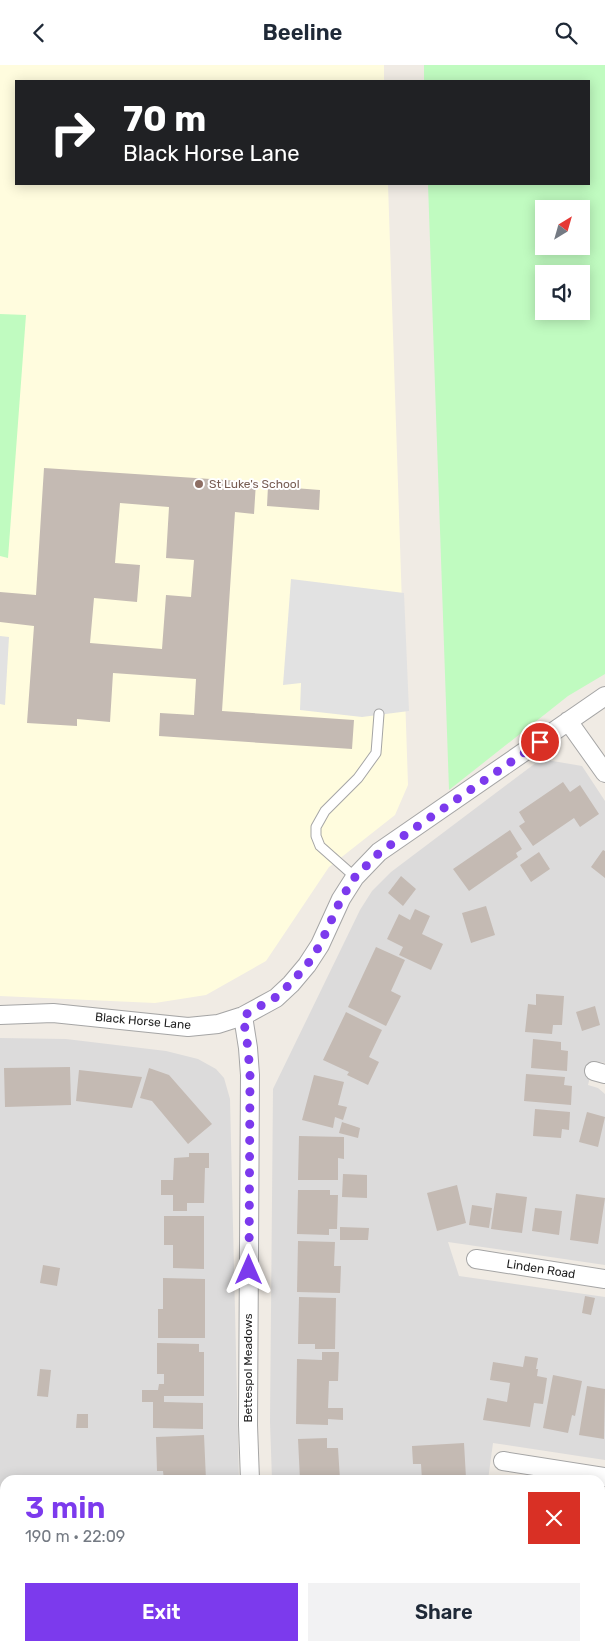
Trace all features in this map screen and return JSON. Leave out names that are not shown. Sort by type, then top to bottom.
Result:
[{"type":"street","name":"Black Horse Lane","points":[[0,1015],[53,1013],[188,1027],[218,1024],[243,1016],[276,997],[307,965],[320,945],[341,899],[355,877],[380,852],[605,696]]},
{"type":"street","points":[[568,721],[605,773]]},
{"type":"street","name":"Bettespol Meadows","points":[[243,1016],[250,1075],[248,1425],[250,1475]]},
{"type":"street","name":"Linden Road","points":[[476,1259],[605,1279]]},
{"type":"street","points":[[503,1461],[592,1475]]},
{"type":"lane","points":[[355,877],[320,846],[316,836],[316,827],[325,811],[358,778],[376,753],[379,714]]},
{"type":"shaded area","name":"St Luke's School","points":[[0,65],[384,65],[384,80],[15,80],[15,185],[388,185],[408,785],[395,815],[329,867],[266,961],[206,995],[155,1003],[0,996]]},
{"type":"shaded area","points":[[291,579],[404,593],[409,711],[362,717],[300,710],[301,683],[283,685]]},
{"type":"shaded area","points":[[0,636],[9,637],[5,705],[0,704]]},
{"type":"shaded area","points":[[541,759],[582,766],[605,801],[605,1063],[594,1061],[588,1085],[598,1088],[605,1094],[605,1265],[448,1242],[459,1276],[605,1297],[605,1460],[493,1443],[489,1475],[272,1475],[270,1422],[273,1089],[360,910],[372,891],[391,872]]},
{"type":"shaded area","points":[[0,1038],[66,1039],[166,1051],[198,1059],[216,1069],[224,1078],[230,1099],[239,1475],[0,1475]]},
{"type":"green space","points":[[424,65],[605,65],[605,674],[568,696],[449,790],[428,185],[590,185],[590,80],[424,80]]},
{"type":"green space","points":[[0,314],[26,315],[8,558],[0,556]]},
{"type":"building","points":[[44,468],[256,482],[254,514],[235,512],[222,711],[354,720],[352,749],[159,736],[160,713],[194,715],[196,679],[113,673],[110,722],[77,719],[77,726],[27,723],[34,626],[0,622],[0,592],[36,595]],"holes":[[[120,503],[169,507],[166,558],[194,560],[191,597],[166,595],[162,649],[90,643],[94,598],[137,602],[140,565],[115,563]]]},
{"type":"building","points":[[268,486],[320,490],[319,510],[267,506]]},
{"type":"building","points":[[563,782],[570,792],[580,785],[599,814],[580,827],[574,818],[533,846],[519,826],[525,822],[519,812]]},
{"type":"building","points":[[510,830],[522,849],[516,853],[518,857],[469,891],[453,869]]},
{"type":"building","points":[[603,850],[605,851],[605,878],[591,867]]},
{"type":"building","points":[[539,852],[550,869],[531,882],[520,865]]},
{"type":"building","points":[[401,876],[416,889],[403,906],[388,893]]},
{"type":"building","points":[[486,906],[495,935],[471,943],[462,913]]},
{"type":"building","points":[[415,909],[430,916],[422,934],[443,944],[431,970],[399,955],[403,947],[387,939],[399,914],[410,920]]},
{"type":"building","points":[[376,947],[405,960],[391,991],[401,996],[386,1026],[348,1007]]},
{"type":"building","points":[[536,994],[564,996],[562,1025],[553,1025],[552,1034],[525,1032],[528,1004],[536,1005]]},
{"type":"building","points":[[595,1006],[600,1025],[582,1031],[576,1012]]},
{"type":"building","points":[[346,1012],[382,1030],[369,1057],[379,1062],[368,1085],[347,1075],[349,1072],[323,1060]]},
{"type":"building","points":[[533,1039],[561,1042],[561,1050],[568,1051],[567,1071],[531,1068]]},
{"type":"building","points":[[70,1067],[71,1105],[5,1107],[4,1068]]},
{"type":"building","points":[[149,1068],[169,1075],[212,1124],[188,1144],[152,1101],[140,1098]]},
{"type":"building","points":[[79,1070],[142,1077],[132,1108],[76,1101]]},
{"type":"building","points":[[526,1074],[565,1077],[564,1085],[572,1086],[571,1105],[524,1101]]},
{"type":"building","points":[[314,1075],[344,1082],[338,1105],[347,1107],[343,1120],[335,1117],[333,1128],[302,1120]]},
{"type":"building","points":[[535,1109],[570,1112],[569,1130],[562,1129],[561,1138],[533,1136]]},
{"type":"building","points":[[587,1112],[605,1117],[598,1147],[579,1142]]},
{"type":"building","points":[[342,1122],[360,1128],[358,1138],[339,1133]]},
{"type":"building","points":[[299,1136],[344,1137],[344,1159],[338,1158],[338,1180],[298,1180]]},
{"type":"building","points":[[189,1153],[209,1153],[209,1168],[205,1168],[204,1203],[187,1203],[187,1211],[173,1211],[173,1195],[161,1195],[161,1180],[173,1180],[174,1158],[189,1157]]},
{"type":"building","points":[[343,1174],[367,1175],[367,1198],[342,1197]]},
{"type":"building","points":[[457,1185],[466,1223],[437,1231],[427,1193]]},
{"type":"building","points":[[298,1190],[330,1190],[330,1195],[338,1195],[337,1229],[329,1229],[329,1235],[297,1234]]},
{"type":"building","points":[[496,1193],[527,1197],[522,1233],[491,1229]]},
{"type":"building","points":[[576,1194],[605,1198],[598,1244],[570,1240]]},
{"type":"building","points":[[472,1205],[492,1208],[489,1228],[469,1225]]},
{"type":"building","points":[[535,1208],[562,1211],[559,1235],[532,1231]]},
{"type":"building","points":[[164,1216],[204,1216],[204,1269],[173,1268],[173,1245],[164,1245]]},
{"type":"building","points":[[340,1227],[369,1228],[368,1240],[340,1240]]},
{"type":"building","points":[[298,1241],[335,1242],[334,1266],[341,1266],[340,1293],[297,1292]]},
{"type":"building","points":[[43,1265],[60,1268],[57,1286],[40,1283]]},
{"type":"building","points":[[163,1278],[205,1279],[205,1338],[158,1338],[158,1309],[163,1309]]},
{"type":"building","points":[[585,1296],[595,1298],[591,1315],[582,1313]]},
{"type":"building","points":[[299,1297],[336,1298],[335,1349],[315,1349],[315,1344],[298,1344]]},
{"type":"building","points":[[157,1343],[199,1344],[199,1352],[204,1352],[204,1396],[164,1396],[164,1402],[203,1403],[203,1429],[153,1428],[153,1402],[142,1402],[142,1390],[158,1390],[159,1384],[164,1384],[164,1374],[157,1374]]},
{"type":"building","points":[[322,1352],[339,1352],[338,1381],[329,1381],[328,1408],[343,1408],[343,1420],[328,1419],[328,1425],[296,1424],[297,1359],[322,1360]]},
{"type":"building","points":[[525,1356],[538,1358],[537,1376],[547,1378],[543,1404],[534,1403],[530,1427],[483,1420],[487,1398],[507,1402],[510,1383],[490,1380],[493,1362],[523,1367]]},
{"type":"building","points":[[40,1369],[51,1370],[48,1397],[37,1396]]},
{"type":"building","points":[[553,1375],[582,1381],[575,1416],[572,1415],[568,1433],[543,1428]]},
{"type":"building","points":[[587,1386],[605,1389],[604,1439],[579,1435]]},
{"type":"building","points":[[77,1414],[88,1414],[88,1428],[76,1428]]},
{"type":"building","points":[[204,1435],[206,1475],[163,1475],[163,1471],[157,1471],[156,1437]]},
{"type":"building","points":[[327,1438],[327,1448],[338,1448],[340,1475],[300,1475],[298,1439]]},
{"type":"building","points":[[464,1443],[466,1475],[422,1475],[421,1464],[413,1464],[412,1446]]},
{"type":"place","name":"St Luke's School","points":[[199,484]]},
{"type":"route","points":[[249,1270],[250,1075],[243,1016],[276,997],[307,965],[320,945],[341,899],[355,877],[380,852],[540,742]]}]
